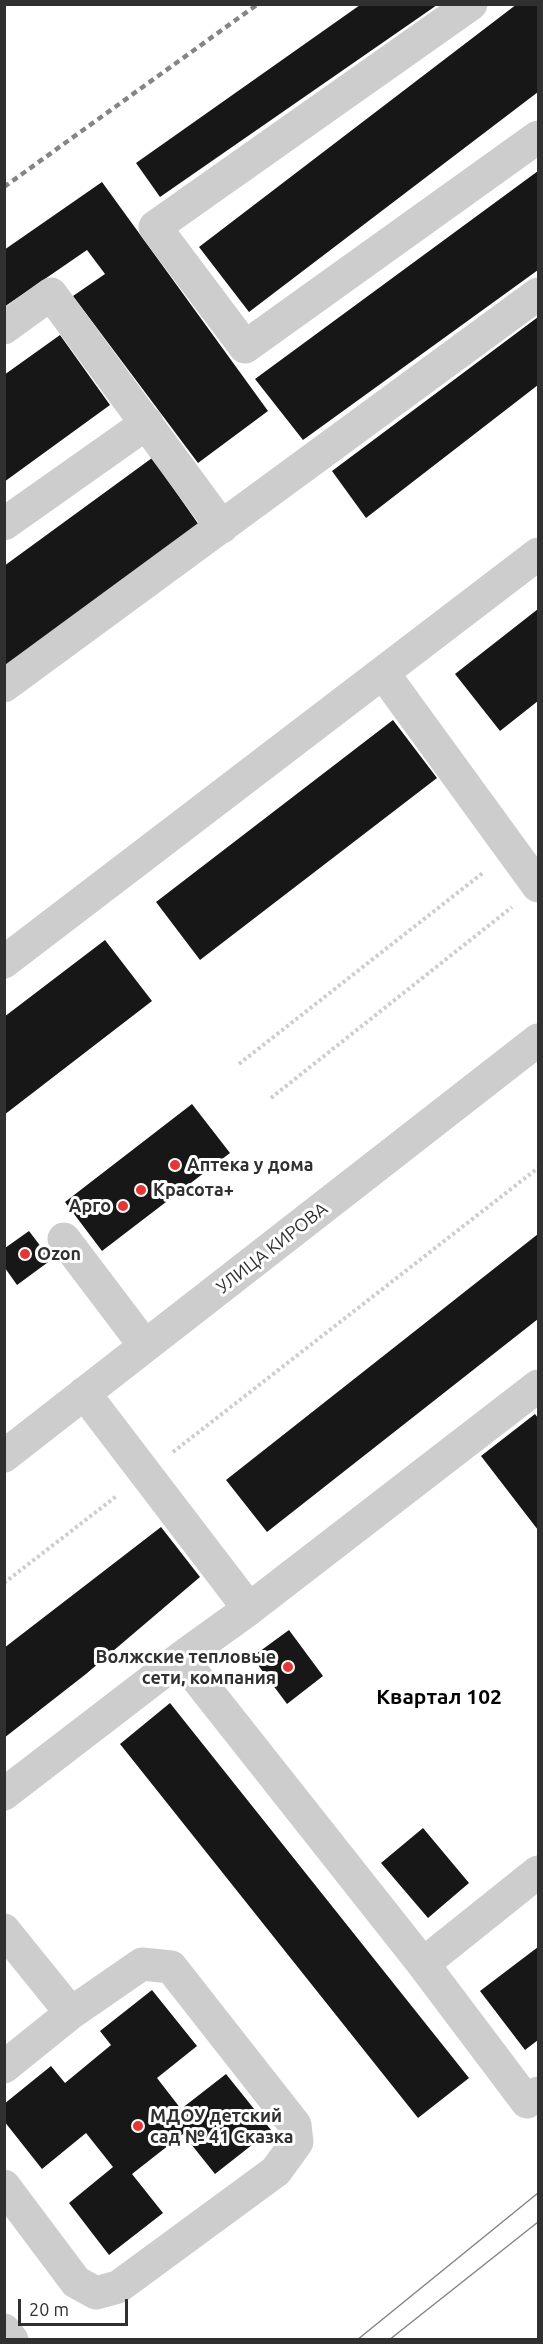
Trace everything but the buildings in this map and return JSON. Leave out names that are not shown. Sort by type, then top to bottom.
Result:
[{"type":"street","points":[[471,4],[155,227],[245,347],[538,136]]},
{"type":"street","points":[[4,328],[51,294],[222,527]]},
{"type":"street","points":[[4,686],[538,294]]},
{"type":"street","points":[[4,524],[147,423]]},
{"type":"street","points":[[4,962],[538,554]]},
{"type":"street","points":[[383,674],[538,886]]},
{"type":"street","name":"УЛИЦА КИРОВА","points":[[4,1456],[538,1040]]},
{"type":"street","points":[[64,1239],[146,1346]]},
{"type":"street","points":[[4,1794],[538,1386]]},
{"type":"street","points":[[84,1393],[249,1609]]},
{"type":"street","points":[[181,1658],[423,1964],[527,2102],[538,2093]]},
{"type":"street","points":[[423,1964],[538,1872]]},
{"type":"street","points":[[4,1930],[71,2013]]},
{"type":"street","points":[[4,2067],[71,2013],[142,1964],[171,1967],[296,2126],[297,2142],[276,2171],[118,2287],[96,2293],[76,2282],[4,2186]]},
{"type":"street","points":[[4,2330],[12,2340]]},
{"type":"path","points":[[239,1064],[512,850]]},
{"type":"path","points":[[271,1098],[538,886]]},
{"type":"path","points":[[4,1583],[538,1168]]},
{"type":"tram line","points":[[357,2340],[538,2193]]},
{"type":"tram line","points":[[389,2340],[538,2222]]},
{"type":"railway","points":[[4,187],[258,4]]},
{"type":"place","name":"Аптека у дома","points":[[175,1165]]},
{"type":"place","name":"Красота+","points":[[141,1190]]},
{"type":"place","name":"Арго","points":[[123,1206]]},
{"type":"place","name":"Ozon","points":[[25,1254]]},
{"type":"place","name":"Волжские тепловые сети, компания","points":[[288,1667]]},
{"type":"place","name":"МДОУ детский сад № 41 Сказка","points":[[138,2126]]},
{"type":"district","name":"Квартал 102","points":[[439,1697]]}]
